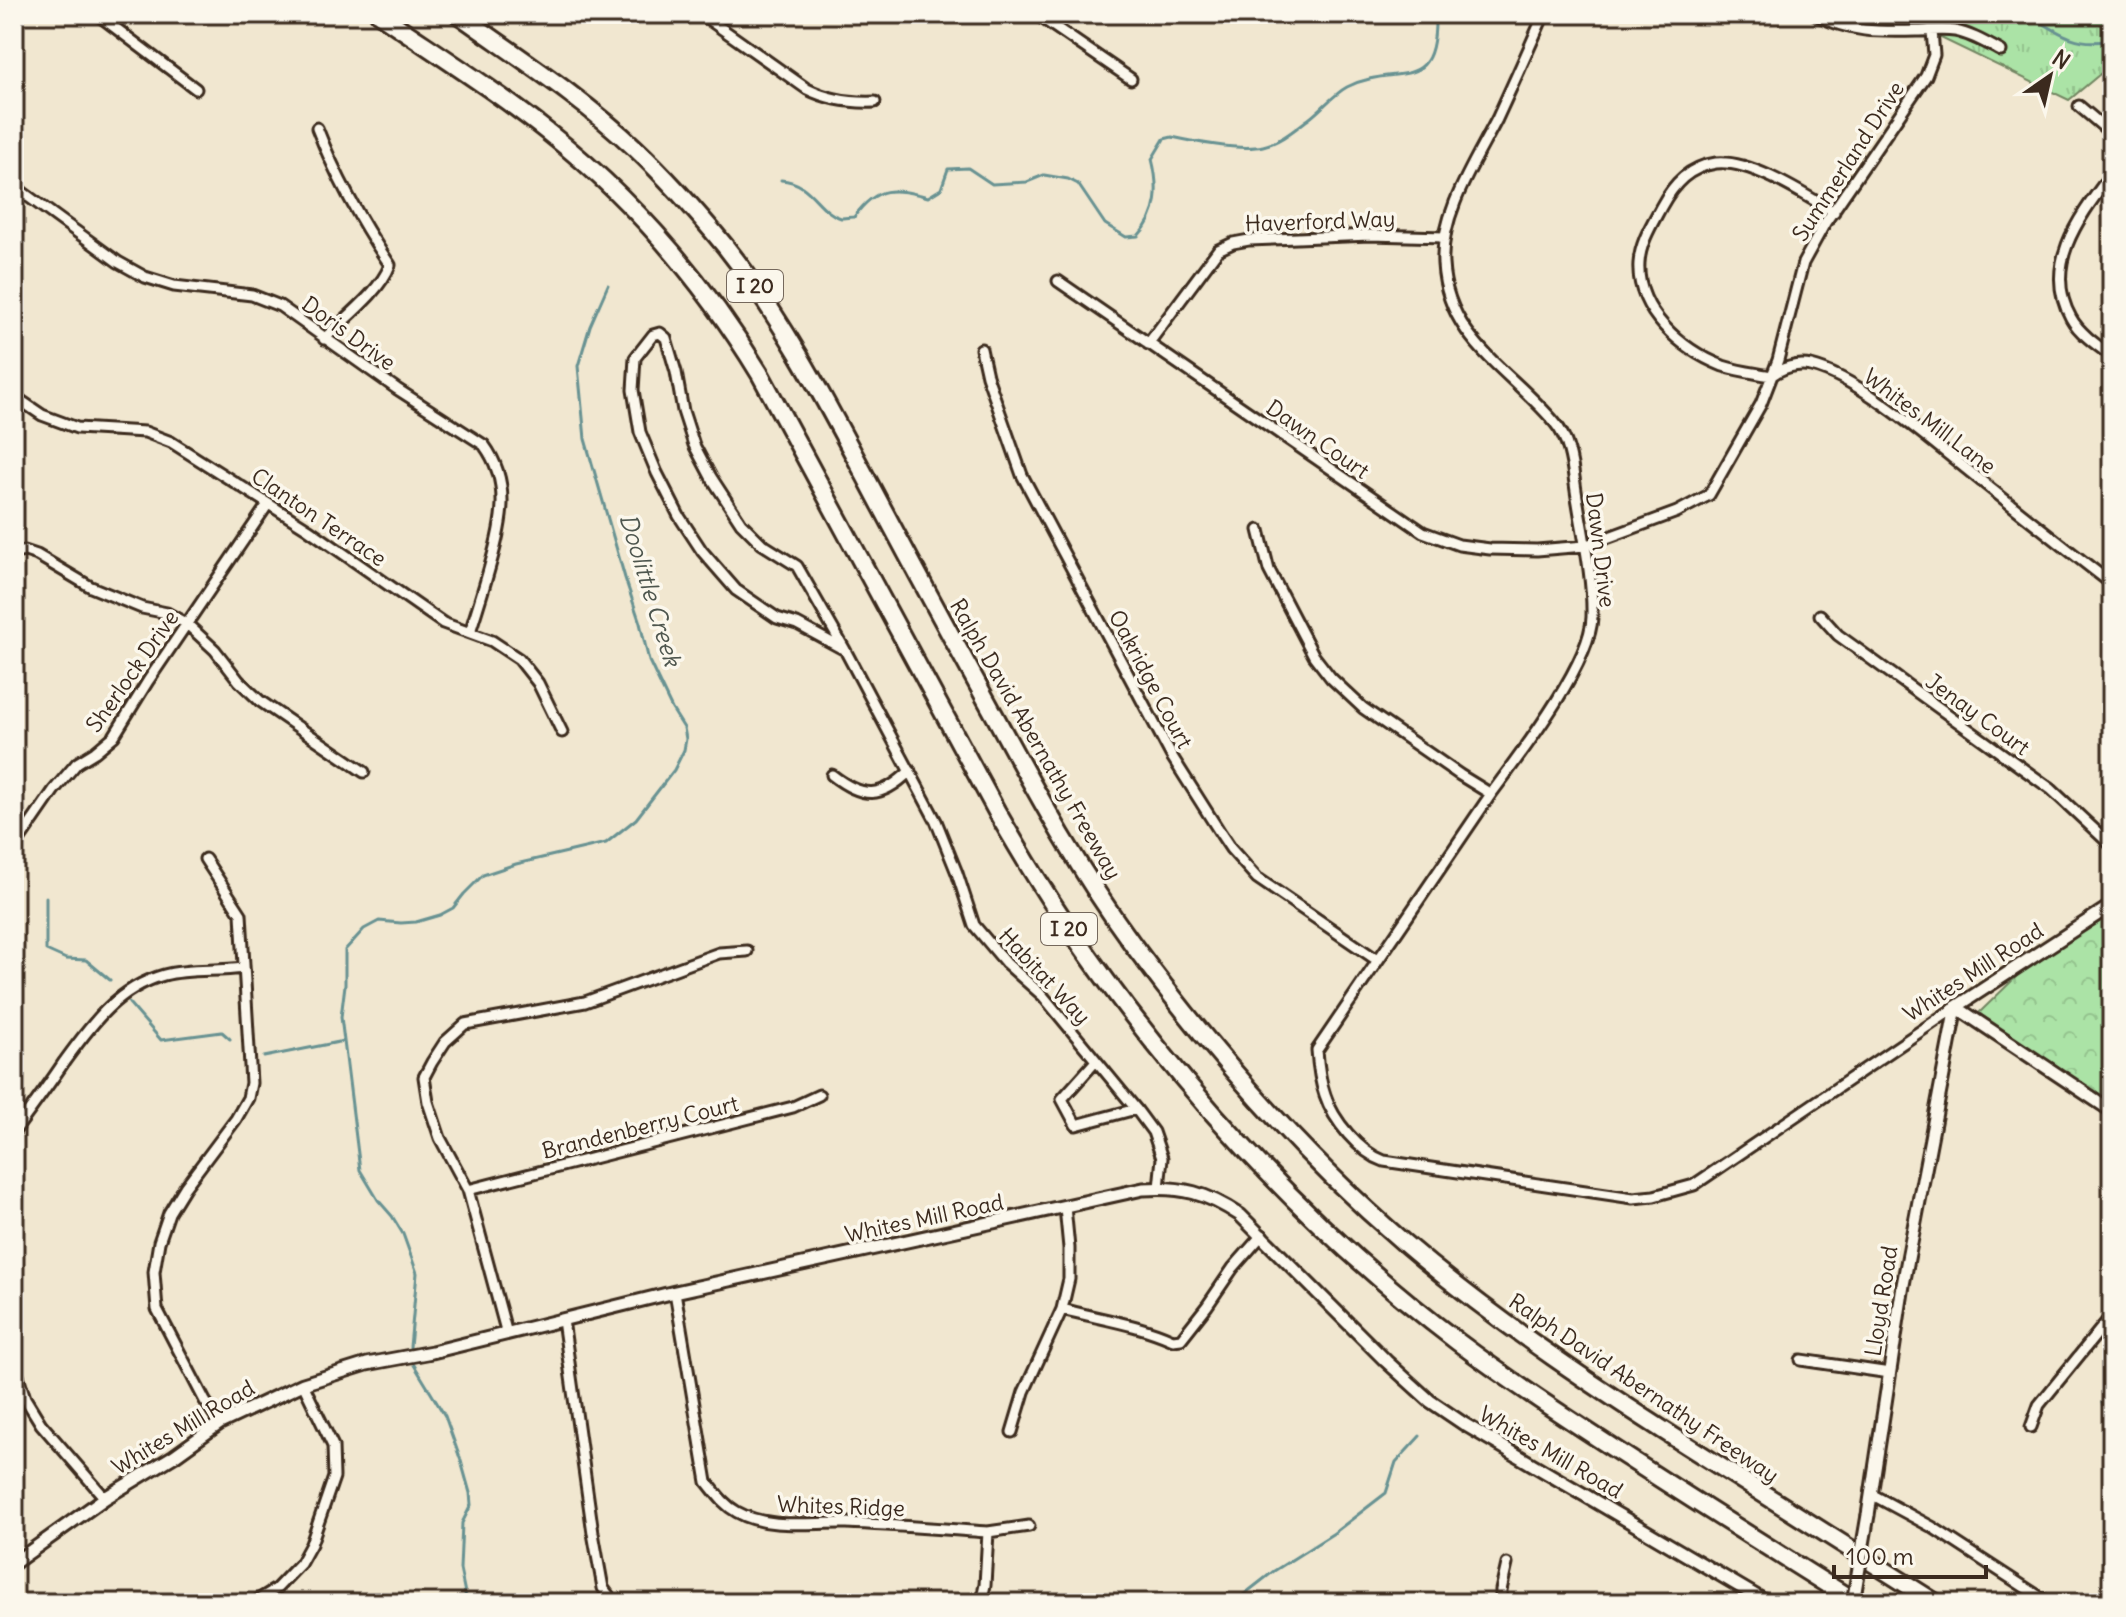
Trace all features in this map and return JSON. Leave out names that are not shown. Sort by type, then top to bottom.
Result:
[{"type":"highway","name":"I 20","points":[[379,14],[537,124],[588,165],[629,203],[703,290],[760,374],[1031,870],[1065,924],[1134,1018],[1219,1120],[1330,1232],[1457,1341],[1555,1411],[1855,1603]]},
{"type":"highway","name":"Ralph David Abernathy Freeway","points":[[458,14],[566,91],[633,147],[697,213],[754,285],[826,402],[1063,839],[1131,942],[1183,1011],[1265,1107],[1313,1158],[1401,1240],[1541,1350],[1611,1398],[1936,1603]]},
{"type":"street","points":[[97,14],[196,89]]},
{"type":"street","points":[[701,14],[807,89],[839,101],[875,102]]},
{"type":"street","points":[[1036,14],[1131,79]]},
{"type":"street","name":"Dawn Drive","points":[[1320,1075],[1317,1050],[1576,669],[1593,619],[1585,546],[1568,446],[1558,425],[1483,353],[1461,324],[1447,292],[1443,264],[1451,211],[1544,14]]},
{"type":"street","points":[[1815,14],[1857,30],[1952,30],[1968,34],[2001,51]]},
{"type":"street","name":"Summerland Drive","points":[[1585,546],[1677,512],[1709,495],[1761,404],[1778,360],[1803,263],[1810,248],[1926,76],[1934,55],[1932,31]]},
{"type":"street","points":[[2079,106],[2112,134]]},
{"type":"street","points":[[317,128],[351,203],[390,265],[373,291],[324,339]]},
{"type":"street","name":"Whites Mill Lane","points":[[1834,212],[1769,176],[1735,164],[1717,163],[1693,169],[1667,195],[1646,236],[1639,260],[1639,277],[1647,302],[1664,327],[1699,354],[1724,366],[1771,376],[1791,366],[1808,365],[1833,373],[1871,396],[2112,584]]},
{"type":"street","points":[[2112,173],[2077,222],[2062,261],[2061,284],[2072,320],[2112,356]]},
{"type":"street","name":"Doris Drive","points":[[14,186],[131,271],[174,286],[252,295],[280,306],[397,389],[484,445],[493,457],[501,479],[503,499],[500,529],[470,632]]},
{"type":"street","name":"Haverford Way","points":[[1148,344],[1218,250],[1233,243],[1370,235],[1445,237]]},
{"type":"street","name":"Dawn Court","points":[[1058,281],[1423,532],[1459,545],[1490,549],[1537,550],[1585,546]]},
{"type":"street","name":"Habitat Way","points":[[845,650],[797,624],[777,618],[736,590],[702,551],[679,516],[640,432],[633,390],[635,358],[653,335],[660,333],[666,338],[694,445],[711,477],[741,523],[762,544],[797,566],[845,650],[936,821],[974,925],[1006,963],[1043,996],[1153,1132],[1162,1158],[1159,1188]]},
{"type":"street","name":"Oakridge Court","points":[[981,349],[987,376],[1022,475],[1171,755],[1221,834],[1257,878],[1377,960]]},
{"type":"street","name":"Clanton Terrace","points":[[14,396],[42,415],[77,428],[145,432],[171,442],[443,623],[492,641],[519,659],[538,683],[562,732]]},
{"type":"street","name":"Sherlock Drive","points":[[14,848],[54,790],[77,763],[114,736],[268,504]]},
{"type":"street","points":[[1259,530],[1269,570],[1314,656],[1331,678],[1363,708],[1491,794]]},
{"type":"street","points":[[14,555],[25,551],[37,555],[91,587],[142,608],[167,613],[187,624],[215,650],[239,681],[260,701],[364,772]]},
{"type":"street","name":"Jenay Court","points":[[1820,615],[1838,635],[2051,789],[2112,846]]},
{"type":"street","points":[[832,775],[847,787],[868,792],[885,791],[910,771]]},
{"type":"street","points":[[205,859],[241,914],[251,1083],[248,1098],[236,1119],[169,1213],[159,1242],[154,1272],[157,1309],[205,1401],[220,1423]]},
{"type":"street","name":"Whites Mill Road","points":[[1320,1075],[1333,1113],[1352,1137],[1377,1159],[1633,1198],[1667,1193],[1694,1185],[2112,905]]},
{"type":"street","points":[[507,1334],[468,1190],[440,1138],[428,1102],[424,1077],[445,1042],[465,1024],[585,1002],[719,953],[747,951]]},
{"type":"street","points":[[14,1132],[93,1023],[119,997],[146,981],[175,972],[220,972],[243,968]]},
{"type":"street","points":[[1956,1007],[2112,1111]]},
{"type":"street","name":"Lloyd Road","points":[[1855,1603],[1903,1285],[1956,1007]]},
{"type":"street","points":[[1096,1061],[1062,1099],[1076,1125],[1136,1109]]},
{"type":"street","name":"Brandenberry Court","points":[[468,1190],[793,1107],[819,1095]]},
{"type":"street","name":"Whites Mill Road","points":[[14,1563],[105,1498],[174,1456],[220,1423],[303,1384],[367,1364],[432,1352],[675,1292],[1159,1188],[1188,1190],[1222,1203],[1240,1215],[1430,1401],[1768,1603]]},
{"type":"street","points":[[1012,1432],[1024,1392],[1062,1309],[1069,1279],[1065,1207]]},
{"type":"street","points":[[1062,1309],[1125,1322],[1173,1340],[1181,1339],[1233,1268],[1262,1235]]},
{"type":"street","name":"Whites Ridge","points":[[675,1292],[707,1482],[724,1503],[737,1512],[756,1519],[785,1523],[845,1523],[988,1532],[1029,1526]]},
{"type":"street","points":[[2031,1427],[2039,1405],[2112,1315]]},
{"type":"street","points":[[563,1320],[593,1533],[603,1588],[614,1603]]},
{"type":"street","points":[[1801,1360],[1890,1373]]},
{"type":"street","points":[[14,1363],[25,1398],[41,1424],[105,1498]]},
{"type":"street","points":[[253,1603],[276,1589],[300,1564],[311,1544],[334,1477],[333,1446],[303,1384]]},
{"type":"street","points":[[1871,1494],[1932,1527],[2049,1603]]},
{"type":"street","points":[[981,1603],[988,1532]]},
{"type":"street","points":[[1501,1603],[1507,1564]]},
{"type":"green space","points":[[1821,14],[2112,14],[2112,64],[2069,100],[1914,25]]},
{"type":"green space","points":[[2112,902],[2112,1110],[1979,1013],[2054,940]]},
{"type":"waterway","name":"Doolittle Creek","points":[[781,180],[800,186],[841,218],[854,217],[870,199],[886,192],[928,197],[941,189],[948,169],[968,168],[992,184],[1027,182],[1044,175],[1078,184],[1105,224],[1126,237],[1138,236],[1154,209],[1156,180],[1152,159],[1164,139],[1172,137],[1242,147],[1263,146],[1276,141],[1288,135],[1347,87],[1421,67],[1429,57],[1434,40],[1435,14]]},
{"type":"waterway","points":[[2028,14],[2078,40],[2112,39]]},
{"type":"waterway","name":"Doolittle Creek","points":[[410,1347],[417,1273],[403,1234],[360,1170],[341,1017],[345,950],[364,929],[379,921],[416,922],[453,908],[483,875],[606,843],[636,819],[674,770],[684,750],[684,728],[649,661],[585,439],[578,366],[590,326],[608,285]]},
{"type":"waterway","points":[[46,897],[46,950],[66,959],[86,960],[110,980]]},
{"type":"waterway","points":[[129,1003],[161,1040],[222,1032],[230,1039]]},
{"type":"waterway","points":[[264,1057],[344,1041]]},
{"type":"waterway","name":"Doolittle Creek","points":[[414,1365],[445,1416],[470,1493],[471,1505],[462,1523],[460,1569],[467,1603]]},
{"type":"waterway","points":[[2102,1403],[2112,1421]]},
{"type":"waterway","points":[[1233,1603],[1386,1493],[1396,1462],[1420,1436]]}]
